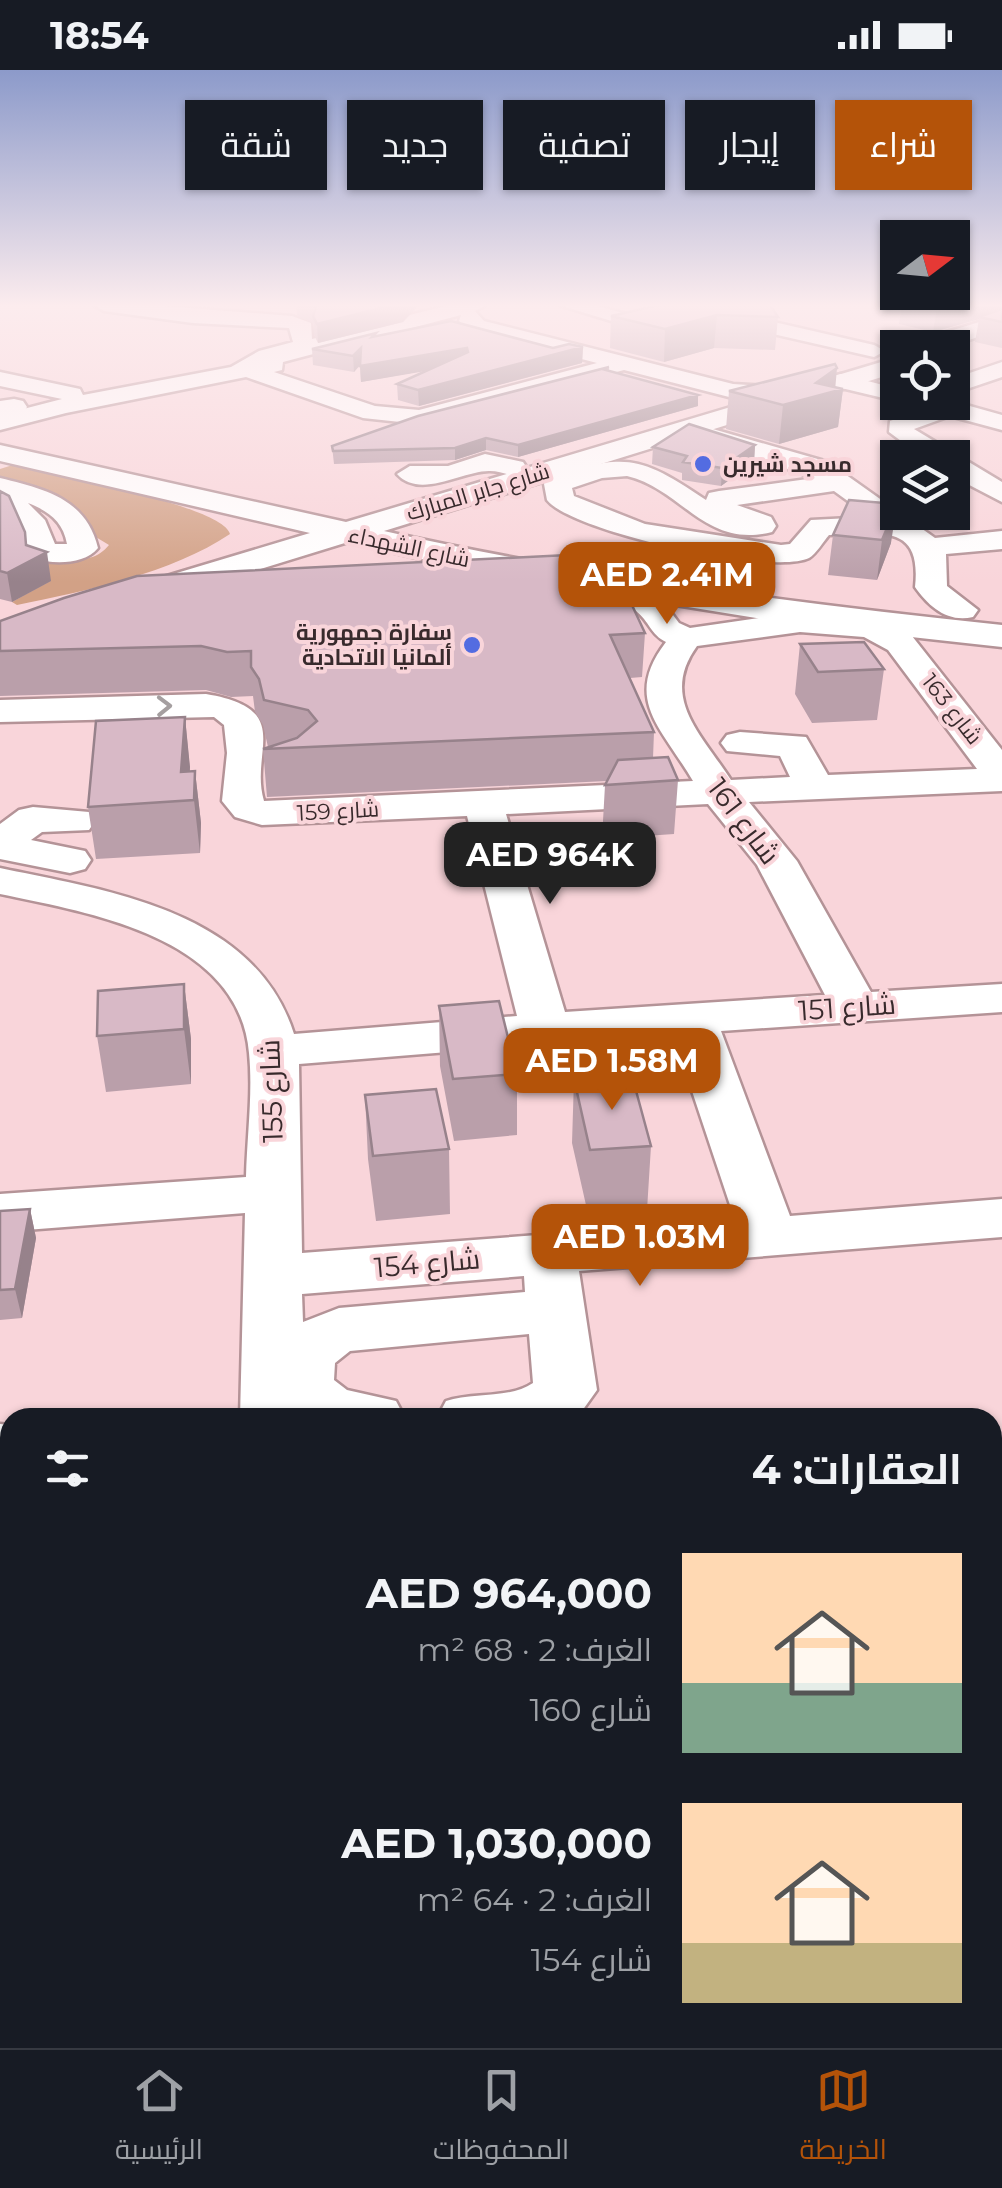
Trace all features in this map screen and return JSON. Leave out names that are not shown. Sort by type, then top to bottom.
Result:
[{"type":"main road","name":"شارع جابر المبارك","points":[[504,476],[753,397]]},
{"type":"main road","name":"شارع جابر المبارك","points":[[504,476],[788,397]]},
{"type":"main road","name":"شارع الشهداء","points":[[3,434],[47,464],[172,494],[349,517],[494,566],[584,571],[916,626],[1002,614]]},
{"type":"main road","name":"شارع الشهداء","points":[[3,434],[584,571],[804,614],[1002,636]]},
{"type":"main road","points":[[145,597],[410,493],[504,476]]},
{"type":"main road","points":[[504,476],[456,508],[456,518],[476,530],[584,571]]},
{"type":"main road","points":[[127,483],[216,493],[349,517]]},
{"type":"main road","points":[[172,494],[218,514],[242,531],[234,544],[191,564]]},
{"type":"main road","points":[[0,622],[349,517]]},
{"type":"main road","points":[[0,640],[271,565],[343,555],[395,555],[494,566]]},
{"type":"street","points":[[3,434],[55,397]]},
{"type":"street","points":[[3,434],[62,406],[108,397]]},
{"type":"street","points":[[356,397],[372,413],[402,420],[448,420],[543,397]]},
{"type":"street","points":[[725,397],[735,403]]},
{"type":"street","points":[[970,410],[1002,422]]},
{"type":"street","points":[[364,439],[402,420]]},
{"type":"street","points":[[909,420],[899,426],[914,440]]},
{"type":"street","points":[[687,428],[800,460],[843,482],[880,510]]},
{"type":"street","points":[[410,474],[450,474],[485,462],[504,476]]},
{"type":"street","points":[[843,482],[719,498],[727,511],[762,522],[762,526],[752,528],[705,514],[663,482],[637,470],[611,468],[557,484],[561,500],[589,517],[629,530],[781,554],[800,551],[821,526],[880,526]]},
{"type":"street","points":[[970,475],[1002,494]]},
{"type":"street","points":[[0,486],[56,503],[79,534],[39,538],[29,514],[0,502]]},
{"type":"street","points":[[451,589],[584,571],[650,606],[667,630],[686,638],[800,622],[916,626],[908,594],[930,583],[933,560],[929,547],[906,530]]},
{"type":"street","points":[[929,547],[1002,540]]},
{"type":"street","name":"شارع 163","points":[[930,583],[938,597],[916,626],[952,707],[1002,777]]},
{"type":"street","points":[[145,597],[236,600]]},
{"type":"street","name":"شارع 161","points":[[686,638],[668,662],[649,702],[776,861],[855,1006]]},
{"type":"street","name":"شارع 159","points":[[0,708],[69,704],[224,706],[243,720],[263,770],[244,804],[262,814],[1002,777]]},
{"type":"street","name":"شارع 159","points":[[0,729],[69,704]]},
{"type":"street","points":[[952,707],[990,708]]},
{"type":"street","points":[[740,743],[793,746],[816,788]]},
{"type":"street","points":[[504,804],[545,1028]]},
{"type":"street","points":[[2,869],[73,840]]},
{"type":"street","name":"شارع 155","points":[[2,869],[126,912],[210,949],[253,990],[272,1032],[274,1052],[272,1408]]},
{"type":"street","name":"شارع 151","points":[[274,1052],[545,1028],[1002,998]]},
{"type":"street","points":[[692,1019],[769,1236]]},
{"type":"street","points":[[0,1213],[272,1193]]},
{"type":"street","points":[[542,1408],[558,1400],[567,1378],[554,1281],[769,1236],[1002,1218]]},
{"type":"street","name":"شارع 154","points":[[271,1276],[350,1299],[554,1281]]},
{"type":"street","points":[[325,1408],[307,1393],[301,1381],[306,1355],[314,1345],[339,1330],[350,1299]]},
{"type":"shaded area","points":[[19,463],[169,502],[220,523],[230,534],[155,570],[17,605],[12,602],[49,581],[0,577],[30,562],[82,560],[101,553],[109,545],[0,479],[0,469]]},
{"type":"building","points":[[491,397],[690,397],[518,445],[486,438],[455,448],[333,451],[332,446],[418,416]]},
{"type":"building","points":[[753,397],[812,397],[783,405]]},
{"type":"building","points":[[689,424],[755,445],[722,468],[683,462],[687,456],[653,447]]},
{"type":"building","points":[[0,491],[9,496],[25,532],[26,545],[47,552],[7,573],[0,571]]},
{"type":"building","points":[[849,500],[880,503],[880,530],[886,530],[882,540],[833,535]]},
{"type":"building","points":[[588,554],[611,560],[645,633],[610,635],[654,732],[263,749],[297,738],[317,721],[308,710],[264,700],[259,679],[251,667],[251,651],[227,652],[201,646],[0,651],[0,621],[137,576]]},
{"type":"building","points":[[864,642],[884,669],[818,672],[800,644]]},
{"type":"building","points":[[185,717],[181,772],[195,771],[194,800],[88,807],[96,721]]},
{"type":"building","points":[[668,757],[678,780],[605,785],[618,760]]},
{"type":"building","points":[[184,984],[184,1029],[97,1036],[98,991]]},
{"type":"building","points":[[499,1001],[517,1074],[453,1079],[439,1006]]},
{"type":"building","points":[[632,1076],[651,1146],[590,1150],[574,1079]]},
{"type":"building","points":[[436,1089],[449,1149],[373,1156],[365,1095]]},
{"type":"building","points":[[30,1209],[15,1289],[0,1290],[0,1211]]},
{"type":"place","name":"مسجد شيرين","points":[[703,464]]},
{"type":"place","name":"سفارة جمهورية ألمانيا الاتحادية","points":[[472,645]]}]
